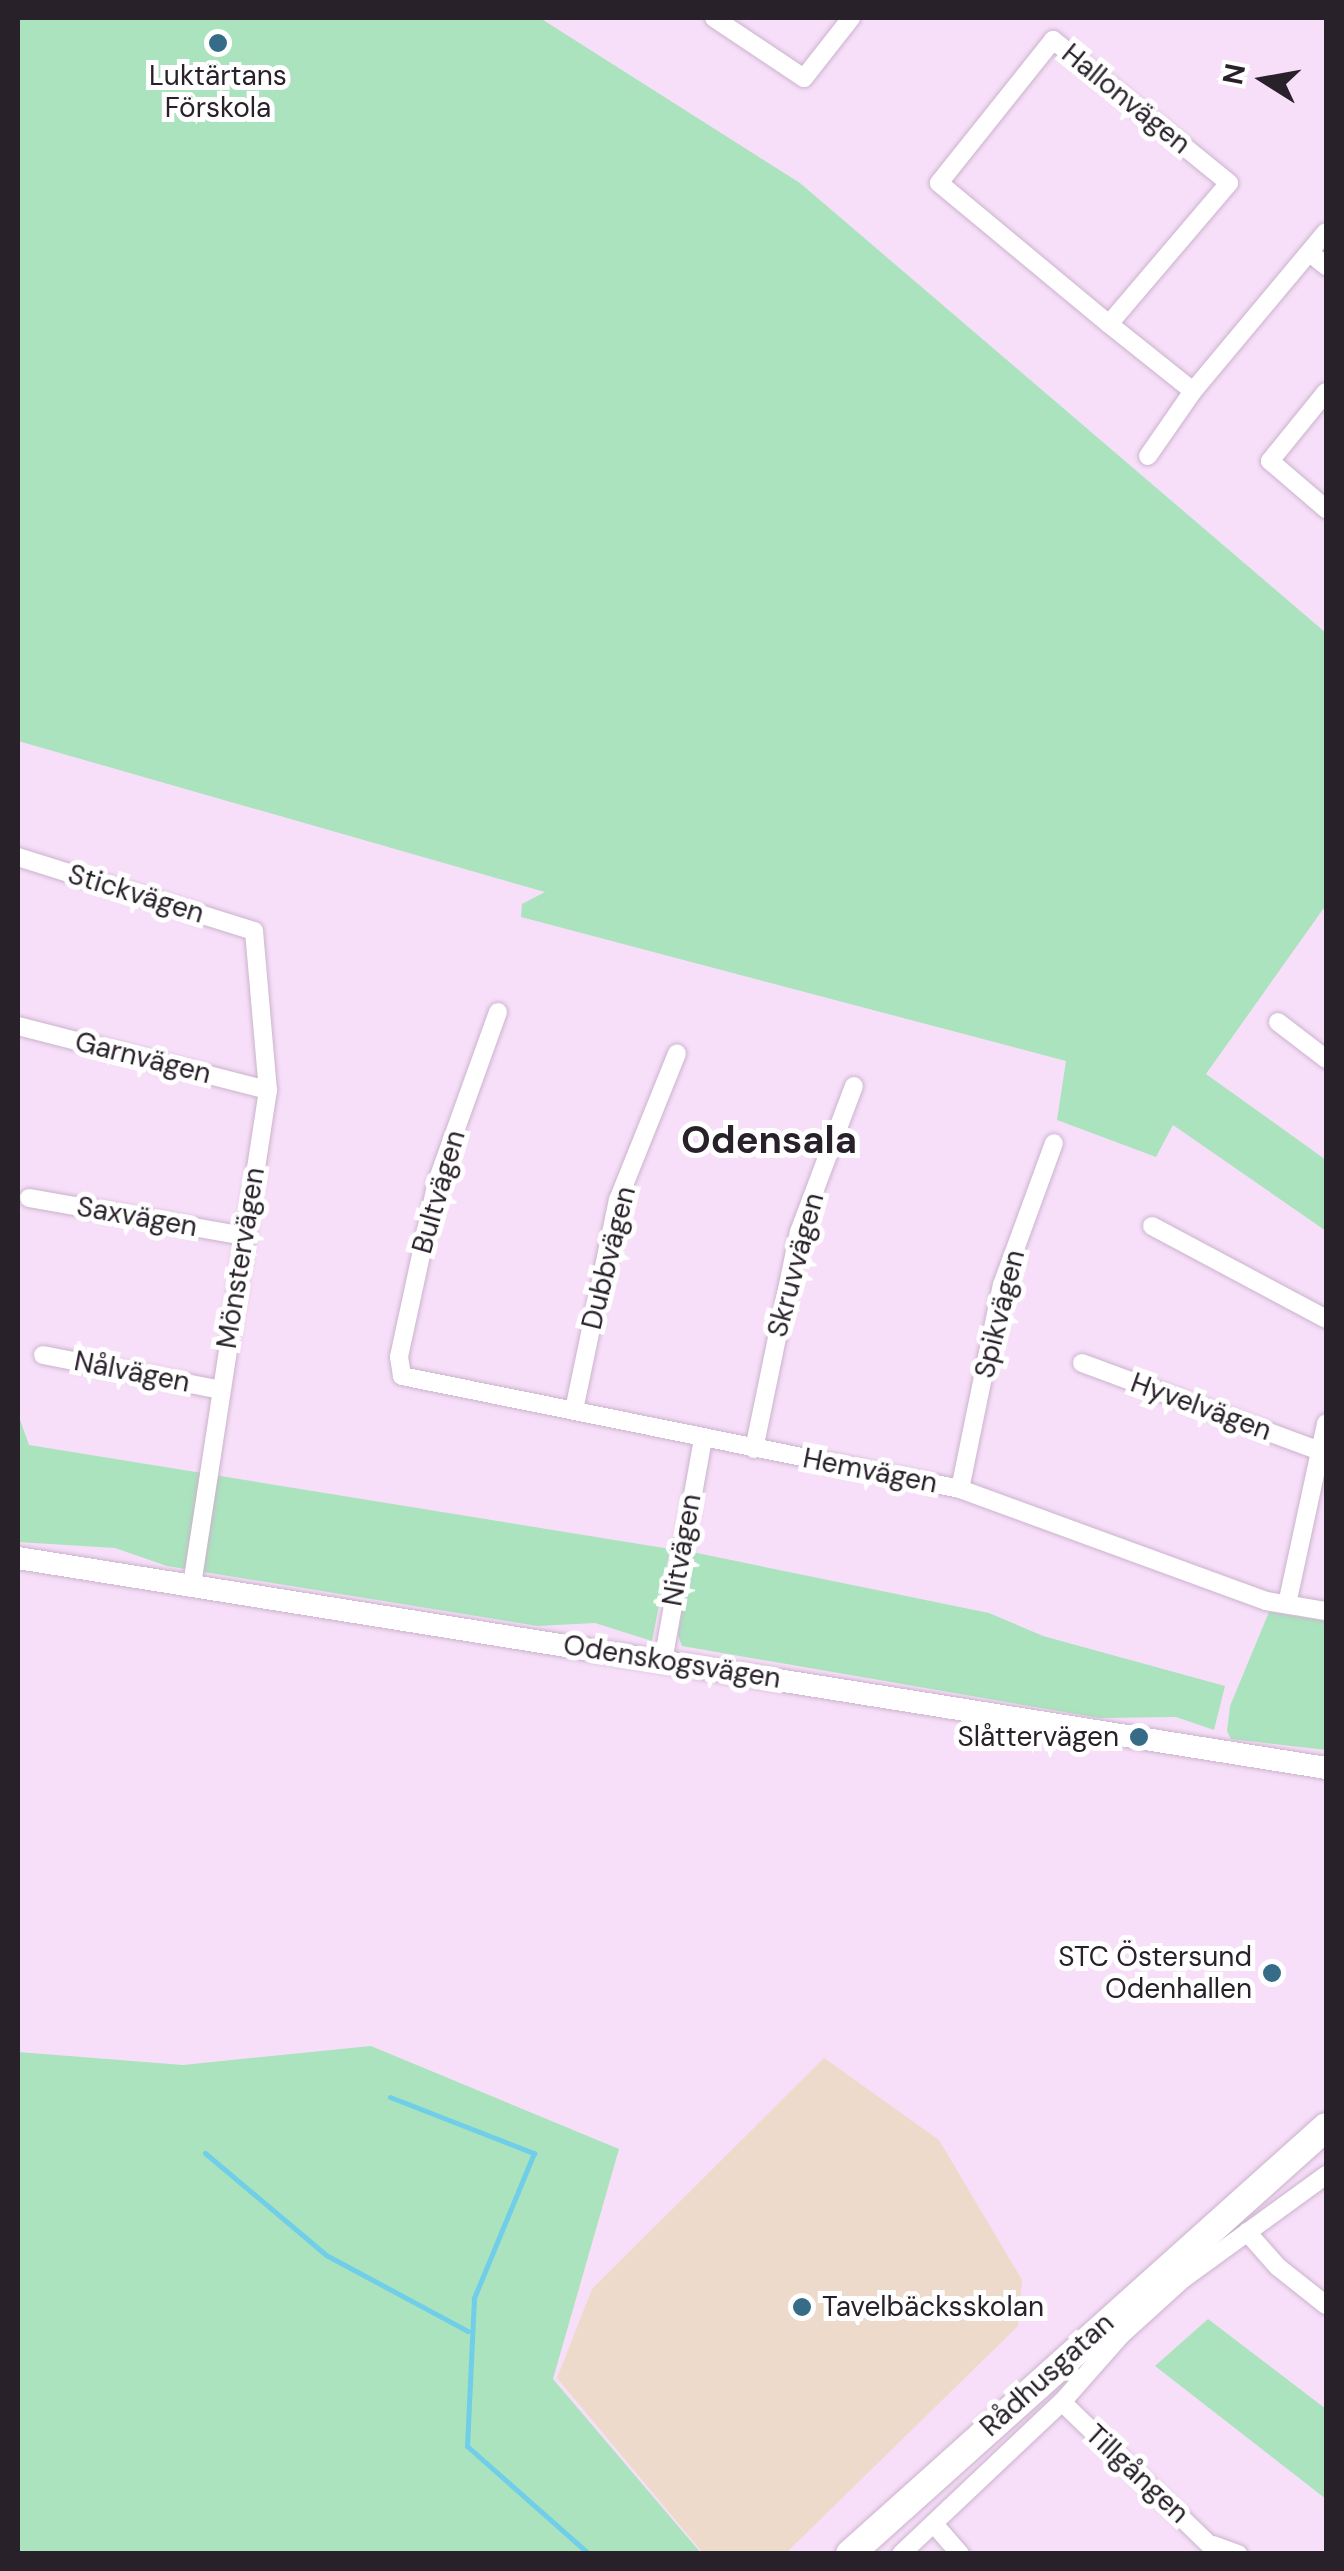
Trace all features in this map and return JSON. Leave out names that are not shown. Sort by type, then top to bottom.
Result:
[{"type":"main road","name":"Rådhusgatan","points":[[1246,2198],[1326,2108]]},
{"type":"main road","name":"Rådhusgatan","points":[[850,2554],[1326,2128]]},
{"type":"street","points":[[714,18],[804,78],[850,18]]},
{"type":"street","name":"Hallonvägen","points":[[1109,324],[1229,183],[1053,40],[938,183],[1109,324],[1193,391]]},
{"type":"street","points":[[1148,456],[1193,391],[1326,232]]},
{"type":"street","points":[[1310,253],[1326,266]]},
{"type":"street","points":[[1326,392],[1270,461],[1326,509]]},
{"type":"street","name":"Stickvägen","points":[[18,857],[254,931]]},
{"type":"street","name":"Mönstervägen","points":[[192,1585],[268,1090],[254,931]]},
{"type":"street","name":"Bultvägen","points":[[402,1376],[399,1357],[437,1180],[498,1012]]},
{"type":"street","points":[[1278,1022],[1326,1058]]},
{"type":"street","name":"Garnvägen","points":[[18,1026],[268,1090]]},
{"type":"street","name":"Dubbvägen","points":[[574,1410],[618,1200],[678,1054]]},
{"type":"street","name":"Skruvvägen","points":[[754,1448],[798,1232],[854,1086]]},
{"type":"street","name":"Spikvägen","points":[[960,1489],[1002,1285],[1054,1143]]},
{"type":"street","name":"Saxvägen","points":[[29,1198],[245,1236]]},
{"type":"street","points":[[1152,1226],[1326,1318]]},
{"type":"street","name":"Nålvägen","points":[[43,1355],[221,1390]]},
{"type":"street","name":"Hyvelvägen","points":[[1082,1362],[1320,1451]]},
{"type":"street","name":"Hemvägen","points":[[402,1376],[960,1489],[1287,1604],[1326,1611]]},
{"type":"street","points":[[1287,1604],[1326,1423]]},
{"type":"street","name":"Nitvägen","points":[[664,1661],[702,1438]]},
{"type":"street","name":"Odenskogsvägen","points":[[18,1558],[1326,1768]]},
{"type":"street","points":[[902,2554],[1062,2402],[1121,2334],[1247,2232],[1326,2175]]},
{"type":"street","points":[[1247,2232],[1278,2267],[1326,2305]]},
{"type":"street","name":"Tillgången","points":[[1062,2402],[1216,2549],[1238,2554]]},
{"type":"street","points":[[934,2524],[960,2554]]},
{"type":"shaded area","name":"Tavelbäcksskolan","points":[[824,2058],[939,2140],[1022,2280],[1018,2326],[786,2553],[703,2553],[557,2378],[592,2289]]},
{"type":"green space","points":[[18,18],[540,18],[800,183],[1326,633],[1326,905],[1206,1074],[1326,1160],[1326,1231],[1173,1125],[1156,1157],[1057,1120],[1066,1061],[521,917],[522,904],[545,892],[18,741]]},
{"type":"green space","points":[[18,1414],[29,1445],[670,1549],[652,1641],[595,1623],[538,1626],[167,1566],[115,1548],[18,1542]]},
{"type":"green space","points":[[692,1552],[989,1613],[1043,1636],[1225,1686],[1214,1730],[1176,1717],[1099,1718],[682,1646],[678,1635]]},
{"type":"green space","points":[[1269,1612],[1326,1621],[1326,1750],[1231,1739],[1227,1731],[1230,1706]]},
{"type":"green space","points":[[371,2046],[619,2149],[553,2379],[701,2553],[18,2553],[18,2052],[183,2065]]},
{"type":"green space","points":[[1208,2319],[1326,2409],[1326,2499],[1155,2366]]},
{"type":"waterway","points":[[390,2097],[534,2153],[474,2298],[467,2446],[589,2554]]},
{"type":"waterway","points":[[205,2153],[326,2255],[468,2331]]},
{"type":"place","name":"Luktärtans Förskola","points":[[218,43]]},
{"type":"place","name":"Slåttervägen","points":[[1139,1737]]},
{"type":"place","name":"STC Östersund Odenhallen","points":[[1272,1973]]},
{"type":"place","name":"Tavelbäcksskolan","points":[[802,2307]]},
{"type":"district","name":"Odensala","points":[[769,1141]]}]
